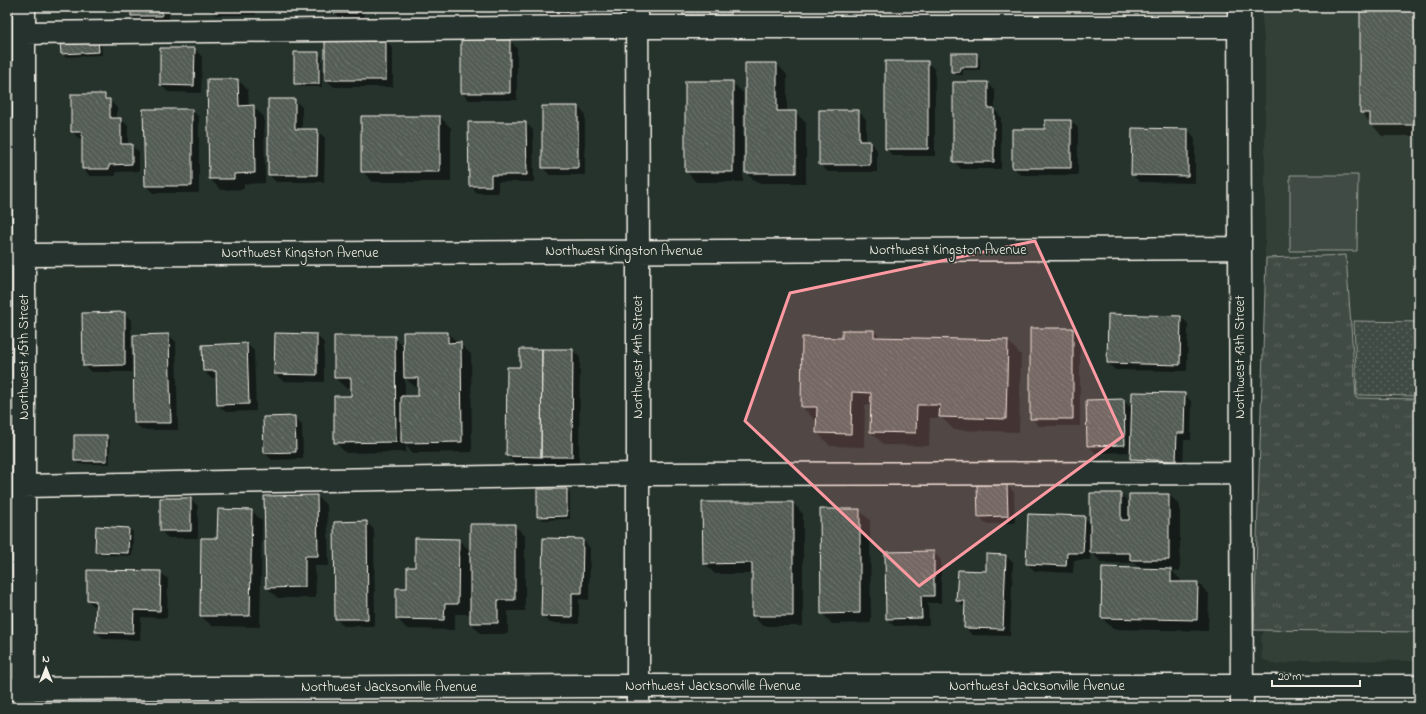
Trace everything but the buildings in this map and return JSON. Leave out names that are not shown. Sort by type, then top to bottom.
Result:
[{"type":"street","name":"Northwest 15th Street","points":[[19,695],[24,486],[16,254],[24,7]]},
{"type":"street","points":[[24,33],[637,17],[1239,17]]},
{"type":"street","name":"Northwest 14th Street","points":[[637,17],[638,707]]},
{"type":"street","name":"Northwest 13th Street","points":[[1239,17],[1242,697]]},
{"type":"street","name":"Northwest Kingston Avenue","points":[[16,254],[1240,248]]},
{"type":"street","points":[[24,486],[637,474],[1241,473]]},
{"type":"street","name":"Northwest Jacksonville Avenue","points":[[19,695],[638,686],[1242,697],[1419,686]]},
{"type":"highlighted area","points":[[1035,241],[1123,436],[919,586],[745,421],[790,293]]},
{"type":"shaded area","points":[[1261,7],[1419,7],[1419,661],[1305,660],[1277,665],[1262,659],[1261,637],[1265,630],[1265,51]]},
{"type":"green space","points":[[1290,175],[1358,175],[1357,251],[1290,251]]},
{"type":"green space","points":[[1346,255],[1356,398],[1419,399],[1419,632],[1254,630],[1266,258]]},
{"type":"green space","points":[[1354,321],[1419,322],[1419,396],[1357,395]]}]
